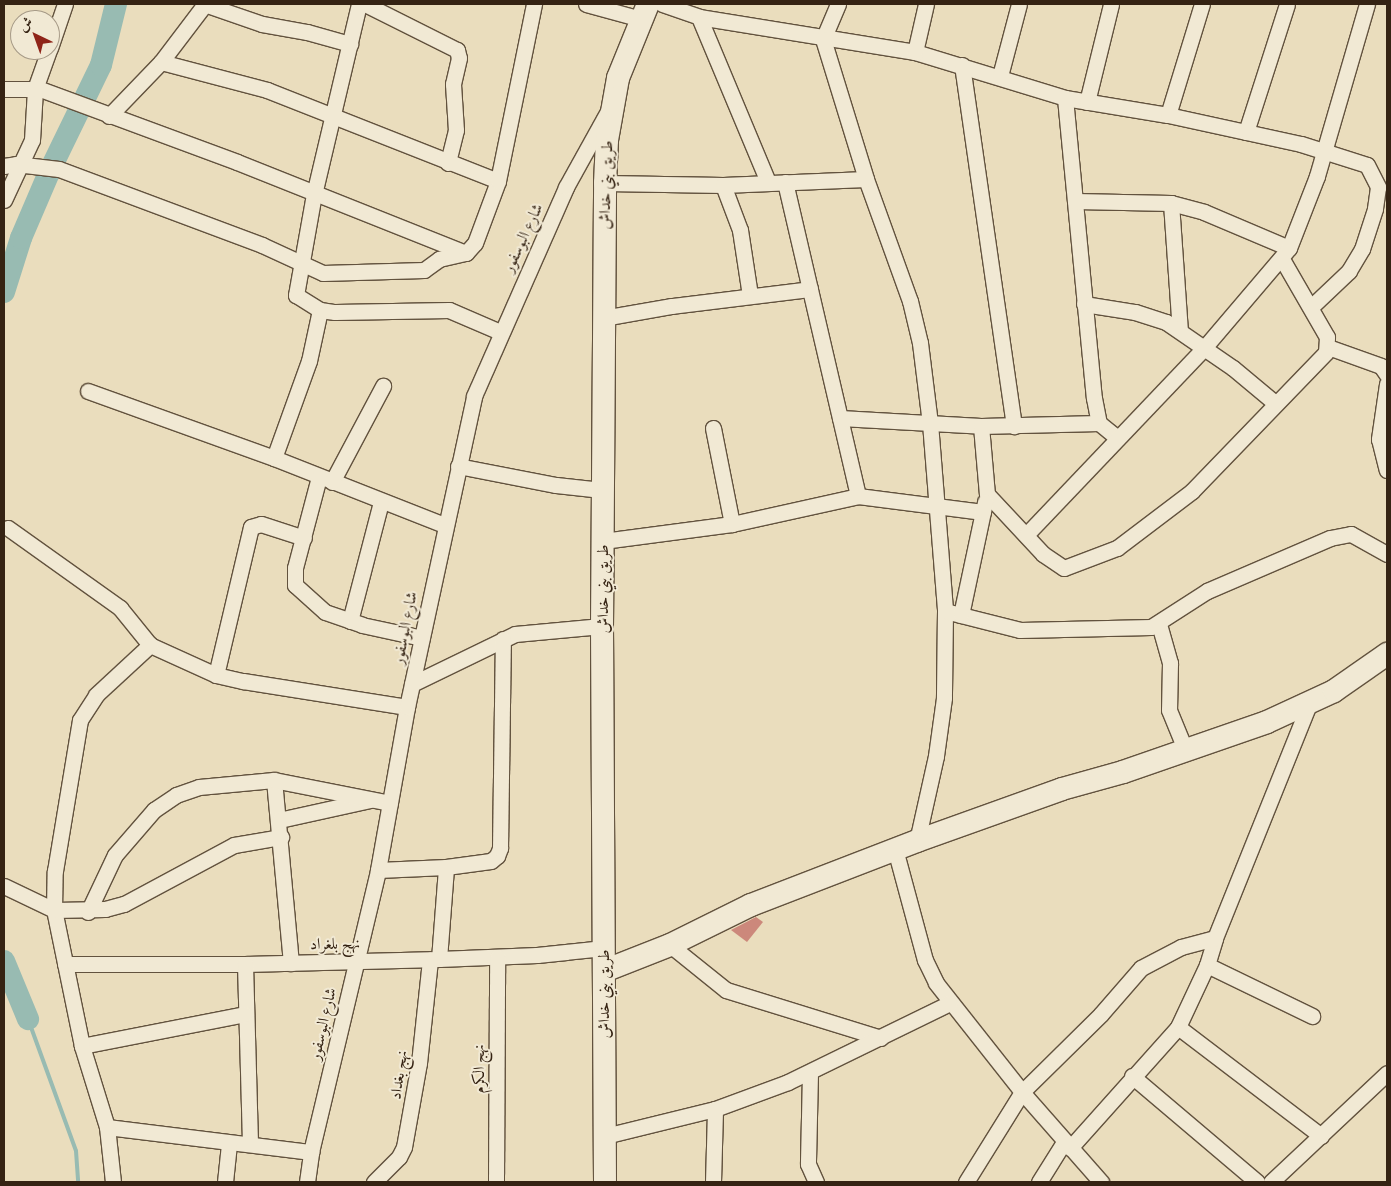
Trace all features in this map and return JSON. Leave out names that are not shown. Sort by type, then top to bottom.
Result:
[{"type":"main road","name":"طريق بني خداش","points":[[605,1182],[602,490],[605,183],[611,105],[618,78],[645,11]]},
{"type":"main road","points":[[604,971],[670,945],[751,905],[895,849],[1309,704],[1387,654]]},
{"type":"street","points":[[60,19],[65,4]]},
{"type":"street","points":[[109,116],[161,62],[204,4],[262,24],[307,32],[350,44]]},
{"type":"street","points":[[359,4],[314,194],[296,295],[320,310],[358,313],[438,308],[461,314],[500,332]]},
{"type":"street","points":[[365,4],[457,50],[459,58],[454,84],[456,130],[448,163]]},
{"type":"street","points":[[4,166],[22,165],[59,169],[243,237],[323,272],[411,271],[427,268],[439,259],[466,253],[475,244],[498,181],[534,4]]},
{"type":"street","points":[[586,4],[645,11]]},
{"type":"street","points":[[662,4],[699,17],[823,39],[915,52],[1000,76],[1065,98],[1168,115],[1246,132],[1324,150],[1367,166],[1378,187],[1362,250],[1348,271],[1311,307]]},
{"type":"street","points":[[838,4],[823,39],[866,179],[910,301],[920,343],[930,423],[935,505],[945,611],[942,724],[917,841]]},
{"type":"street","points":[[915,52],[926,4]]},
{"type":"street","points":[[1000,76],[1019,4]]},
{"type":"street","points":[[1087,102],[1111,4]]},
{"type":"street","points":[[1168,115],[1202,4]]},
{"type":"street","points":[[1246,132],[1286,4]]},
{"type":"street","points":[[1026,536],[1116,437],[1204,348],[1286,253],[1324,150],[1367,4]]},
{"type":"street","points":[[699,17],[768,182]]},
{"type":"street","points":[[4,200],[22,165],[32,140],[35,89],[46,60]]},
{"type":"street","points":[[161,62],[267,90],[448,163],[498,181]]},
{"type":"street","points":[[962,65],[1014,426]]},
{"type":"street","points":[[4,89],[35,89],[238,162],[314,194],[466,253]]},
{"type":"street","points":[[1065,98],[1084,304],[1099,423]]},
{"type":"street","name":"شارع البوسفور","points":[[307,1182],[311,1152],[378,870],[407,707],[444,525],[474,396],[500,332],[566,187],[611,105]]},
{"type":"street","points":[[605,183],[723,185],[866,179]]},
{"type":"street","points":[[785,182],[858,496]]},
{"type":"street","points":[[723,185],[740,230],[750,295]]},
{"type":"street","points":[[987,494],[1043,554],[1061,567],[1112,551],[1192,491],[1275,403],[1300,382],[1328,347],[1327,337],[1286,253],[1204,212],[1171,202],[1075,201]]},
{"type":"street","points":[[1171,202],[1180,331]]},
{"type":"street","points":[[603,318],[750,295],[810,289]]},
{"type":"street","points":[[1084,304],[1152,316],[1180,331],[1275,403]]},
{"type":"street","points":[[274,458],[310,361],[320,310]]},
{"type":"street","points":[[1328,347],[1381,366],[1387,375]]},
{"type":"street","points":[[1387,384],[1379,439],[1387,470]]},
{"type":"street","points":[[383,386],[325,480],[295,568],[295,585],[318,609],[350,621],[422,638]]},
{"type":"street","points":[[88,391],[274,458],[325,480],[444,525]]},
{"type":"street","points":[[840,418],[980,426],[1099,423],[1116,437]]},
{"type":"street","points":[[961,616],[987,494],[980,426]]},
{"type":"street","points":[[713,428],[732,524]]},
{"type":"street","points":[[458,466],[556,485],[602,490]]},
{"type":"street","points":[[603,541],[732,524],[858,496],[983,512]]},
{"type":"street","points":[[350,621],[381,502]]},
{"type":"street","points":[[216,675],[251,527],[261,524],[304,538]]},
{"type":"street","points":[[8,528],[120,608],[150,646],[216,675],[407,707]]},
{"type":"street","points":[[945,611],[1020,630],[1159,624],[1207,591],[1330,538],[1351,534],[1387,554]]},
{"type":"street","points":[[1159,624],[1170,663],[1169,710],[1184,749]]},
{"type":"street","points":[[412,684],[451,668],[504,639],[522,633],[602,626]]},
{"type":"street","points":[[378,870],[446,867],[491,861],[499,853],[504,639]]},
{"type":"street","points":[[113,1182],[107,1127],[82,1046],[54,910],[60,829],[80,720],[96,695],[150,646]]},
{"type":"street","points":[[1039,1182],[1067,1145],[1178,1027],[1207,966],[1215,938],[1309,704]]},
{"type":"street","points":[[88,912],[115,855],[154,810],[176,795],[199,787],[274,780],[390,803]]},
{"type":"street","points":[[274,780],[291,963]]},
{"type":"street","points":[[279,820],[374,799]]},
{"type":"street","points":[[4,886],[54,910],[88,912],[124,904],[234,845],[280,837]]},
{"type":"street","points":[[895,849],[925,960],[950,1003],[1022,1092],[1101,1182]]},
{"type":"street","name":"نهج بغداد","points":[[384,1179],[401,1154],[412,1110],[446,867]]},
{"type":"street","points":[[966,1182],[1022,1092],[1101,1014],[1141,968],[1181,948],[1215,938]]},
{"type":"street","points":[[670,945],[726,990],[881,1038]]},
{"type":"street","name":"نهج بلغراد","points":[[65,964],[245,964],[434,960],[604,948]]},
{"type":"street","name":"نهج الكرم","points":[[496,957],[496,1182]]},
{"type":"street","points":[[245,964],[250,1144]]},
{"type":"street","points":[[1207,966],[1312,1016]]},
{"type":"street","points":[[605,1136],[715,1109],[810,1073],[950,1003]]},
{"type":"street","points":[[82,1046],[245,1014]]},
{"type":"street","points":[[1178,1027],[1321,1136]]},
{"type":"street","points":[[810,1073],[808,1164],[816,1182]]},
{"type":"street","points":[[1271,1182],[1387,1073]]},
{"type":"street","points":[[1132,1076],[1257,1182]]},
{"type":"street","points":[[713,1182],[715,1109]]},
{"type":"street","points":[[107,1127],[311,1152]]},
{"type":"street","points":[[225,1182],[229,1143]]},
{"type":"building","points":[[756,917],[763,922],[747,942],[731,930]]},
{"type":"waterway","points":[[4,292],[21,238],[51,168],[101,65],[116,4]]},
{"type":"waterway","points":[[4,961],[28,1019]]},
{"type":"waterway","points":[[28,1019],[76,1151],[78,1182]]}]
